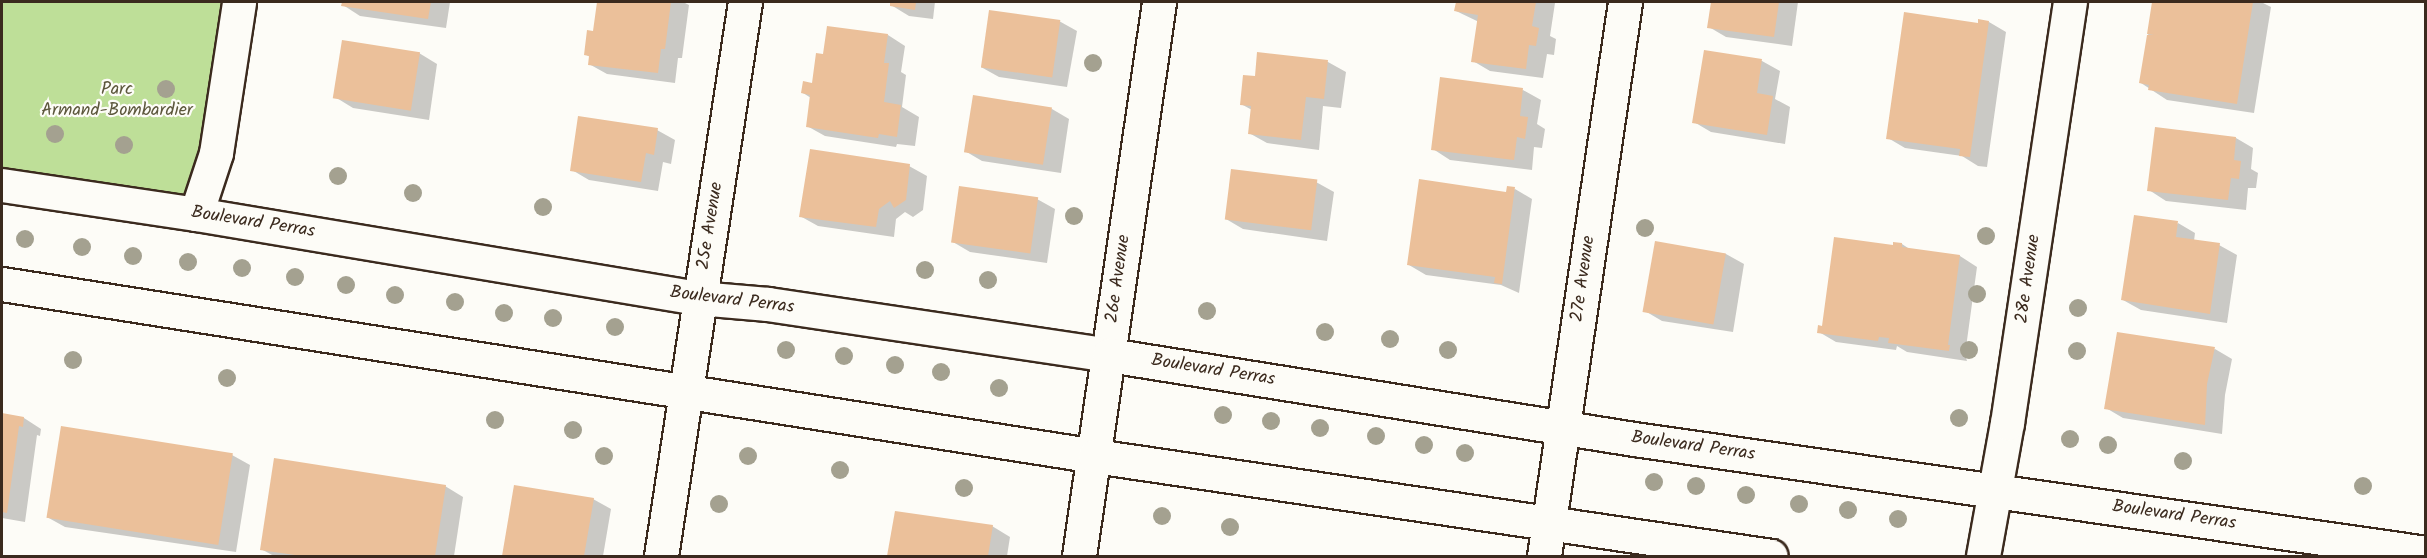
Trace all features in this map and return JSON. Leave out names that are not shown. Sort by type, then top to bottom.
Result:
[{"type":"main road","points":[[196,214],[216,153],[239,2]]},
{"type":"main road","name":"25e Avenue","points":[[661,556],[698,298],[745,2]]},
{"type":"main road","name":"26e Avenue","points":[[1079,556],[1159,2]]},
{"type":"main road","name":"27e Avenue","points":[[1546,541],[1625,2]]},
{"type":"main road","name":"28e Avenue","points":[[1983,556],[2007,423],[2070,2]]},
{"type":"main road","name":"Boulevard Perras","points":[[2,185],[196,214],[698,298],[768,304],[1564,426],[1634,439],[2426,553]]},
{"type":"main road","points":[[2,284],[1095,456],[1546,541],[1771,556]]},
{"type":"green space","name":"Parc Armand-Bombardier","points":[[2,2],[239,2],[196,214],[2,185]]},
{"type":"building","points":[[342,2],[431,2],[428,19],[341,6]]},
{"type":"building","points":[[597,2],[671,2],[665,49],[661,49],[658,73],[588,65],[589,56],[584,55],[587,30],[593,31]]},
{"type":"building","points":[[890,2],[916,2],[915,10],[890,6]]},
{"type":"building","points":[[1456,2],[1536,2],[1532,26],[1539,28],[1536,46],[1529,45],[1526,69],[1471,62],[1478,15],[1454,11]]},
{"type":"building","points":[[1711,2],[1779,2],[1774,37],[1707,28]]},
{"type":"building","points":[[2152,2],[2253,2],[2237,104],[2148,90],[2149,85],[2139,83],[2147,35],[2154,35],[2147,34]]},
{"type":"building","points":[[989,10],[1060,20],[1052,77],[981,67]]},
{"type":"building","points":[[1904,12],[1978,23],[1978,19],[1989,21],[1970,157],[1959,156],[1960,149],[1886,139]]},
{"type":"building","points":[[827,26],[888,34],[884,63],[889,63],[884,102],[901,105],[897,137],[879,134],[878,138],[806,127],[810,95],[801,93],[803,81],[812,83],[816,53],[823,54]]},
{"type":"building","points":[[342,40],[420,52],[411,111],[333,98]]},
{"type":"building","points":[[1704,50],[1762,59],[1757,93],[1773,96],[1767,135],[1692,123]]},
{"type":"building","points":[[1257,52],[1328,60],[1324,99],[1306,97],[1301,140],[1248,134],[1251,106],[1240,105],[1243,75],[1255,76]]},
{"type":"building","points":[[1440,77],[1523,88],[1520,116],[1528,117],[1525,139],[1517,137],[1514,160],[1431,150]]},
{"type":"building","points":[[973,95],[1052,108],[1043,165],[964,152]]},
{"type":"building","points":[[578,116],[658,128],[654,155],[646,153],[641,182],[570,171]]},
{"type":"building","points":[[2155,127],[2236,137],[2234,160],[2241,161],[2239,179],[2231,178],[2228,200],[2147,191]]},
{"type":"building","points":[[810,149],[910,164],[906,200],[894,208],[890,201],[879,209],[876,227],[799,217]]},
{"type":"building","points":[[1231,169],[1317,180],[1311,230],[1225,220]]},
{"type":"building","points":[[1419,179],[1506,192],[1507,186],[1515,187],[1502,284],[1494,283],[1495,277],[1407,265]]},
{"type":"building","points":[[959,186],[1038,197],[1030,254],[951,242]]},
{"type":"building","points":[[2134,215],[2178,221],[2176,237],[2220,243],[2210,314],[2121,300]]},
{"type":"building","points":[[1834,237],[1893,245],[1893,242],[1902,243],[1902,247],[1960,255],[1949,351],[1888,343],[1889,338],[1879,337],[1878,341],[1817,333],[1818,325],[1822,326]]},
{"type":"building","points":[[1655,241],[1726,254],[1713,324],[1642,312]]},
{"type":"building","points":[[2117,332],[2215,347],[2207,384],[2205,425],[2104,409]]},
{"type":"building","points":[[2,413],[24,417],[23,427],[19,426],[7,513],[2,512]]},
{"type":"building","points":[[61,426],[233,453],[218,545],[46,518]]},
{"type":"building","points":[[274,458],[446,485],[435,556],[302,556],[260,550]]},
{"type":"building","points":[[514,485],[594,498],[584,556],[502,556]]},
{"type":"building","points":[[895,511],[993,525],[988,556],[887,556]]}]
